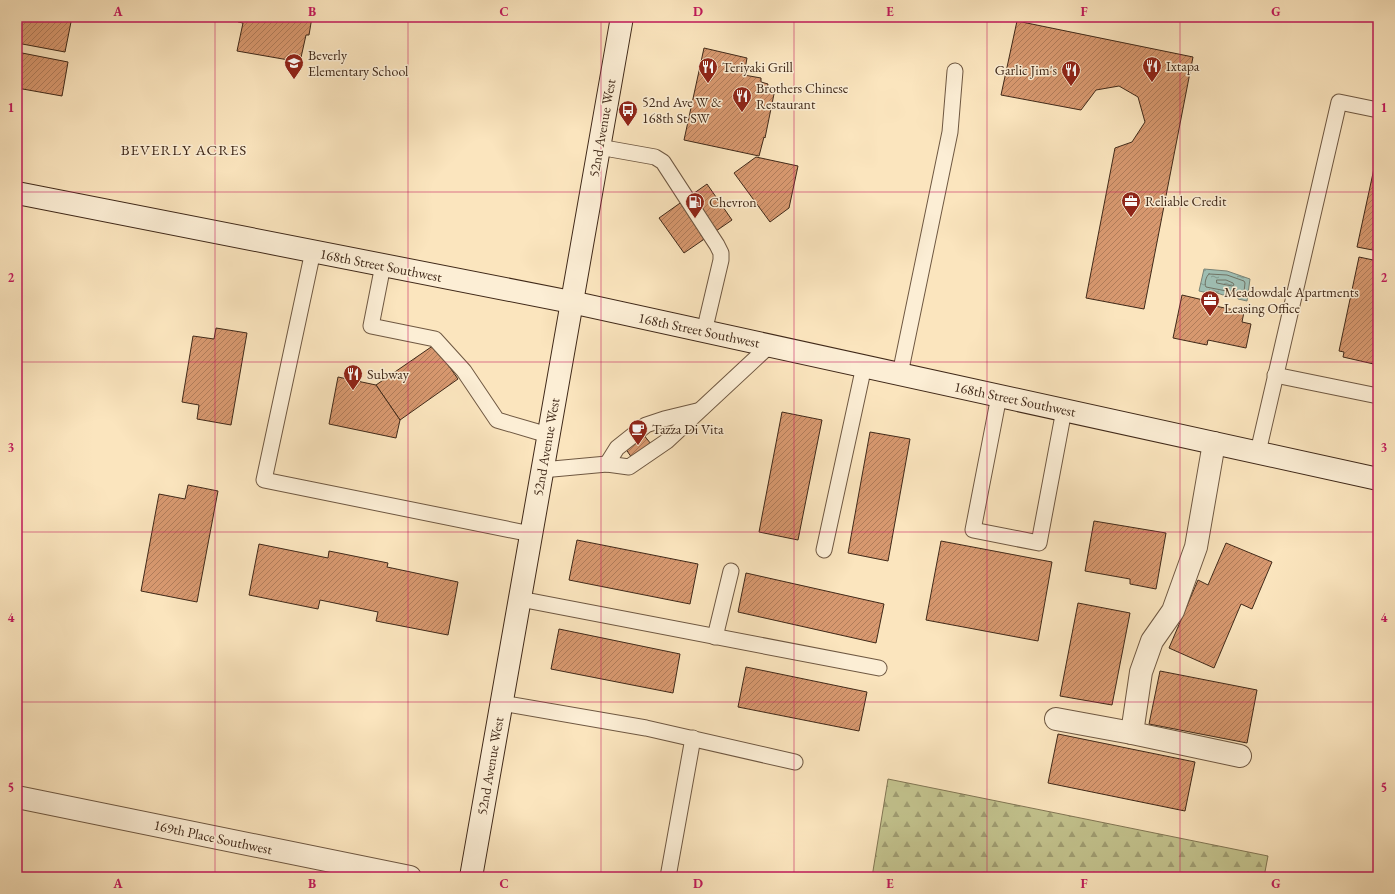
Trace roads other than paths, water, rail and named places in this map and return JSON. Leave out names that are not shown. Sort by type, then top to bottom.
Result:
[{"type":"street","name":"52nd Avenue West","points":[[471,877],[622,17]]},
{"type":"street","name":"168th Street Southwest","points":[[17,193],[571,302],[1378,479]]},
{"type":"street","points":[[1132,732],[1141,672],[1152,641],[1173,611],[1196,547],[1214,443]]},
{"type":"street","points":[[1056,719],[1132,732],[1240,756]]},
{"type":"street","name":"169th Place Southwest","points":[[17,797],[410,877]]},
{"type":"lane","points":[[900,374],[950,132],[955,71]]},
{"type":"lane","points":[[1258,452],[1339,102],[1378,110]]},
{"type":"lane","points":[[599,147],[655,157],[663,162],[717,245],[721,253],[722,260],[704,332]]},
{"type":"lane","points":[[313,251],[264,480],[531,534]]},
{"type":"lane","points":[[382,265],[371,326],[435,339],[464,371],[497,420],[548,435]]},
{"type":"lane","points":[[542,470],[607,464],[628,467],[667,441],[769,346]]},
{"type":"lane","points":[[824,550],[864,366]]},
{"type":"lane","points":[[1275,375],[1378,396]]},
{"type":"lane","points":[[999,396],[973,530],[1039,544],[1064,410]]},
{"type":"lane","points":[[607,464],[617,448],[646,425],[698,411]]},
{"type":"lane","points":[[715,637],[731,571]]},
{"type":"lane","points":[[520,599],[879,668]]},
{"type":"lane","points":[[501,702],[646,728],[795,762]]},
{"type":"lane","points":[[668,877],[693,738]]},
{"type":"water","points":[[1204,269],[1227,271],[1250,279],[1247,301],[1238,299],[1238,296],[1223,295],[1209,290],[1208,293],[1199,291]]},
{"type":"place","name":"Beverly Elementary School","points":[[294,80]]},
{"type":"place","name":"Ixtapa","points":[[1152,83]]},
{"type":"place","name":"Teriyaki Grill","points":[[708,84]]},
{"type":"place","name":"Garlic Jim's","points":[[1071,87]]},
{"type":"place","name":"Brothers Chinese Restaurant","points":[[742,113]]},
{"type":"place","name":"52nd Ave W & 168th St SW","points":[[628,127]]},
{"type":"place","name":"Reliable Credit","points":[[1131,218]]},
{"type":"place","name":"Chevron","points":[[695,219]]},
{"type":"place","name":"Meadowdale Apartments Leasing Office","points":[[1210,317]]},
{"type":"place","name":"Subway","points":[[353,391]]},
{"type":"place","name":"Tazza Di Vita","points":[[638,446]]},
{"type":"district","name":"BEVERLY ACRES","points":[[184,149]]}]
